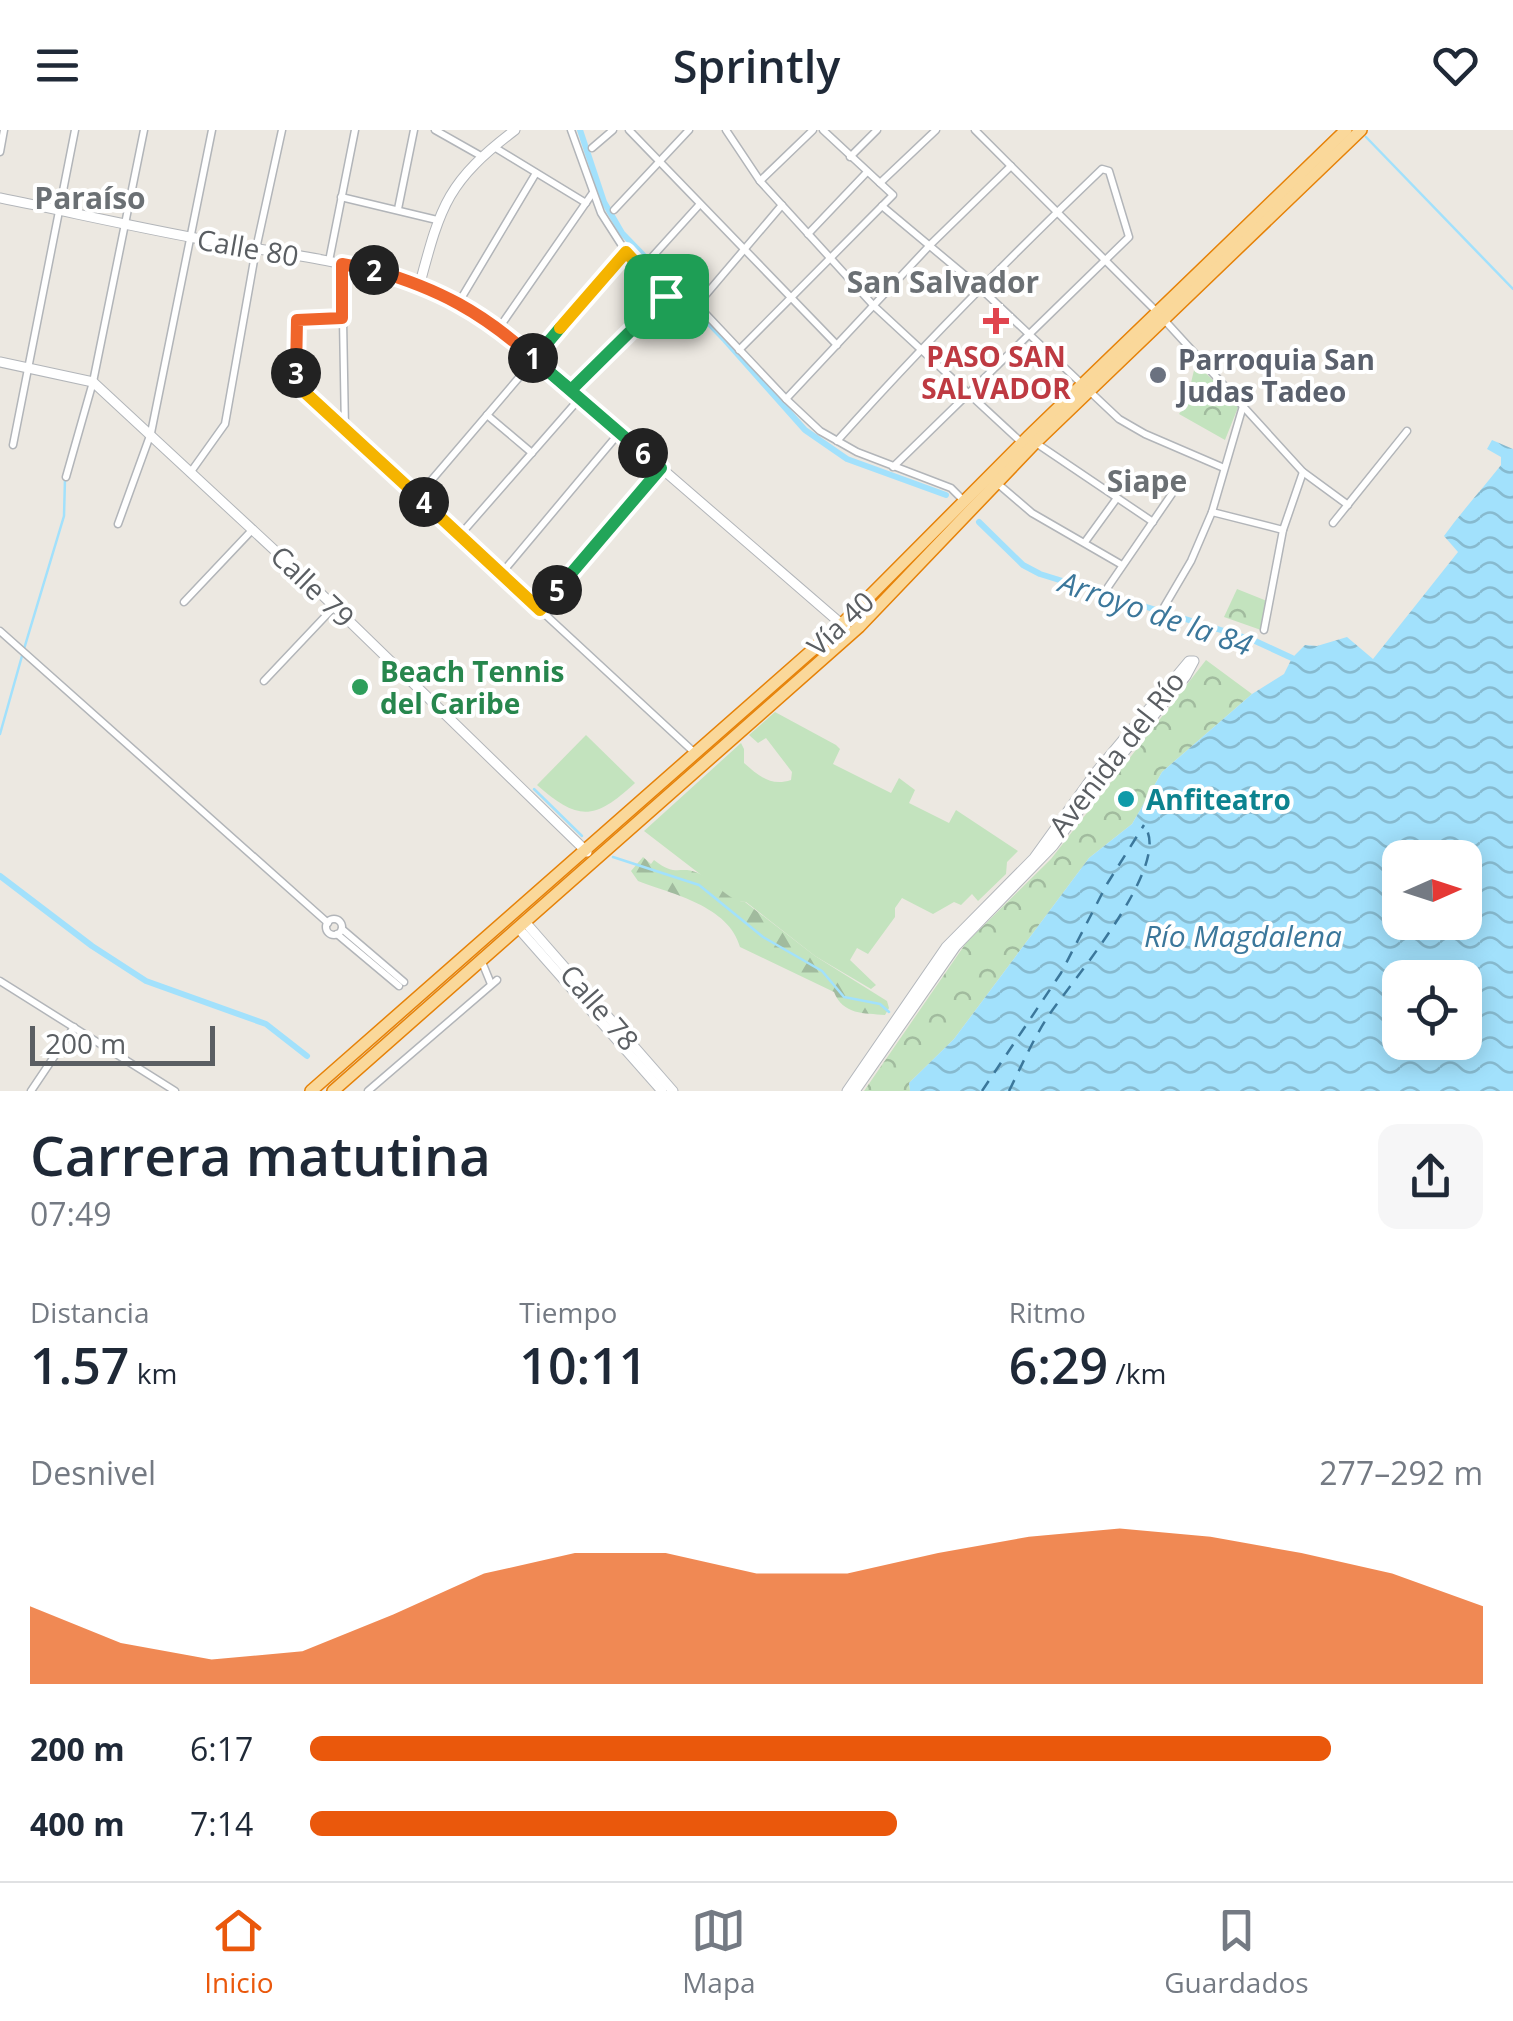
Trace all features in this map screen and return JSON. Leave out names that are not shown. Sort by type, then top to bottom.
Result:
[{"type":"highway","name":"Vía 40","points":[[1160,316],[1346,130]]},
{"type":"highway","name":"Vía 40","points":[[846,629],[964,502],[1361,130]]},
{"type":"highway","name":"Vía 40","points":[[311,1091],[473,950],[592,856],[846,629],[996,482],[1029,443]]},
{"type":"highway","name":"Vía 40","points":[[333,1091],[484,965],[696,755],[769,698]]},
{"type":"highway","points":[[473,950],[484,965]]},
{"type":"highway","points":[[356,1052],[366,1063]]},
{"type":"street","points":[[0,152],[4,130]]},
{"type":"street","points":[[13,445],[75,130]]},
{"type":"street","points":[[66,478],[93,382],[144,130]]},
{"type":"street","points":[[118,524],[151,433],[212,130]]},
{"type":"street","points":[[190,473],[225,424],[282,130]]},
{"type":"street","points":[[329,261],[355,130]]},
{"type":"street","points":[[398,210],[414,130]]},
{"type":"street","points":[[436,130],[481,156]]},
{"type":"street","points":[[420,283],[437,220],[448,196],[481,156],[515,130]]},
{"type":"street","points":[[571,130],[592,193],[626,252],[666,292],[665,299],[571,390]]},
{"type":"street","points":[[592,148],[614,130]]},
{"type":"street","points":[[629,130],[837,345]]},
{"type":"street","points":[[614,210],[688,130]]},
{"type":"street","points":[[760,181],[812,130]]},
{"type":"street","points":[[739,350],[893,195],[822,130]]},
{"type":"street","points":[[850,157],[877,130]]},
{"type":"street","points":[[880,183],[936,130]]},
{"type":"street","points":[[975,130],[1105,258],[1303,472],[1348,505]]},
{"type":"street","points":[[730,132],[760,181],[874,306],[919,348],[1029,443],[1153,522]]},
{"type":"street","points":[[493,147],[586,203]]},
{"type":"street","points":[[786,400],[931,244],[1010,166]]},
{"type":"street","points":[[838,441],[919,348],[1102,169],[1108,171],[1130,236],[893,467]]},
{"type":"street","points":[[458,302],[536,172]]},
{"type":"street","points":[[808,234],[866,172]]},
{"type":"street","points":[[499,328],[592,193]]},
{"type":"street","points":[[341,197],[437,220]]},
{"type":"street","name":"Calle 80","points":[[0,198],[192,238],[329,261],[420,283],[458,302],[499,328],[846,629]]},
{"type":"street","points":[[700,204],[652,257],[820,431],[893,467],[951,488],[964,502]]},
{"type":"street","points":[[697,305],[782,205]]},
{"type":"street","points":[[882,206],[931,244],[1119,419],[1224,468]]},
{"type":"street","points":[[418,496],[626,252]]},
{"type":"street","points":[[342,264],[345,430]]},
{"type":"street","points":[[342,318],[298,319],[296,382],[696,755]]},
{"type":"street","name":"Calle 79","points":[[0,362],[93,382],[592,856]]},
{"type":"street","points":[[460,535],[580,398]]},
{"type":"street","points":[[1164,607],[1191,561],[1212,512],[1243,404]]},
{"type":"street","points":[[487,415],[532,453]]},
{"type":"street","points":[[1334,523],[1408,431]]},
{"type":"street","points":[[501,574],[620,432]]},
{"type":"street","points":[[540,610],[661,468]]},
{"type":"street","points":[[1264,630],[1283,530],[1303,472]]},
{"type":"street","points":[[996,482],[1032,513],[1122,564]]},
{"type":"street","points":[[1108,588],[1178,484]]},
{"type":"street","points":[[1084,542],[1117,498]]},
{"type":"street","points":[[1212,512],[1283,530]]},
{"type":"street","points":[[184,602],[253,530]]},
{"type":"street","points":[[264,681],[334,607]]},
{"type":"street","points":[[0,631],[328,923],[328,932],[340,932]]},
{"type":"street","name":"Avenida del Río","points":[[847,1091],[946,947],[1034,858],[1096,772],[1188,661],[1194,660],[1186,676],[1047,853],[956,946],[855,1091]]},
{"type":"street","points":[[1047,853],[1050,842],[1092,787],[1096,772]]},
{"type":"street","points":[[328,923],[336,920],[340,932],[402,984]]},
{"type":"street","name":"Calle 78","points":[[522,926],[662,1091]]},
{"type":"street","name":"Calle 78","points":[[522,926],[674,1091]]},
{"type":"street","points":[[354,1077],[367,1091],[494,982],[484,965]]},
{"type":"street","points":[[0,981],[175,1091]]},
{"type":"street","points":[[31,1091],[74,1027]]},
{"type":"green space","points":[[1196,364],[1239,405],[1225,440],[1179,414],[1188,397]]},
{"type":"green space","points":[[1237,589],[1267,601],[1261,630],[1224,617]]},
{"type":"green space","points":[[1206,660],[1252,694],[1162,772],[1132,824],[1089,858],[954,1039],[909,1083],[910,1091],[864,1091],[966,943],[1051,859]]},
{"type":"green space","points":[[775,712],[836,745],[840,749],[833,764],[891,793],[899,778],[915,790],[909,803],[949,823],[956,810],[1018,851],[1007,862],[1006,874],[978,901],[972,894],[961,905],[954,902],[933,914],[902,898],[895,908],[895,917],[868,954],[857,948],[850,960],[876,985],[871,989],[815,956],[746,902],[735,901],[644,831],[741,743],[744,763],[754,772],[771,781],[791,780],[792,772],[766,738],[758,743],[749,735]]},
{"type":"green space","points":[[586,735],[635,783],[608,804],[586,812],[564,805],[537,785]]},
{"type":"green space","points":[[643,857],[668,869],[698,873],[732,898],[745,902],[815,956],[887,1001],[885,1015],[849,1009],[834,992],[740,947],[734,933],[712,912],[638,881],[631,871]]},
{"type":"water","name":"Río Magdalena","points":[[1492,440],[1513,449],[1513,1091],[910,1091],[909,1083],[954,1039],[1089,858],[1132,824],[1162,772],[1252,694],[1284,674],[1305,645],[1317,646],[1347,637],[1373,659],[1458,552],[1444,536],[1501,465],[1501,457],[1487,449]]},
{"type":"waterway","name":"Arroyo de la 84","points":[[580,130],[604,202],[622,233],[805,430],[847,459],[946,495]]},
{"type":"waterway","points":[[1366,137],[1513,289]]},
{"type":"waterway","points":[[24,649],[64,516],[65,479]]},
{"type":"waterway","name":"Arroyo de la 84","points":[[979,522],[1023,565],[1040,574],[1253,640],[1292,658]]},
{"type":"waterway","points":[[0,734],[22,656]]},
{"type":"waterway","points":[[534,789],[582,836]]},
{"type":"waterway","points":[[613,857],[699,885],[763,937],[822,971],[844,997],[880,1004],[889,1012]]},
{"type":"waterway","points":[[0,876],[92,946],[146,981],[266,1024],[307,1056]]},
{"type":"ferry route","points":[[982,1091],[1061,973],[1107,884],[1144,825]]},
{"type":"ferry route","points":[[1009,1091],[1043,1024],[1133,894],[1150,845],[1145,827]]},
{"type":"place","name":"PASO SAN SALVADOR","points":[[996,321]]},
{"type":"place","name":"Parroquia San Judas Tadeo","points":[[1158,375]]},
{"type":"place","name":"Beach Tennis del Caribe","points":[[360,687]]},
{"type":"place","name":"Anfiteatro","points":[[1126,799]]},
{"type":"district","name":"Paraíso","points":[[90,197]]},
{"type":"district","name":"San Salvador","points":[[943,281]]},
{"type":"district","name":"Siape","points":[[1147,480]]},
{"type":"route","points":[[666,296],[571,390],[534,359],[499,328],[458,302],[420,283],[342,264],[342,318],[296,322],[296,384],[540,610],[661,468],[534,359],[626,252],[666,296]]}]
